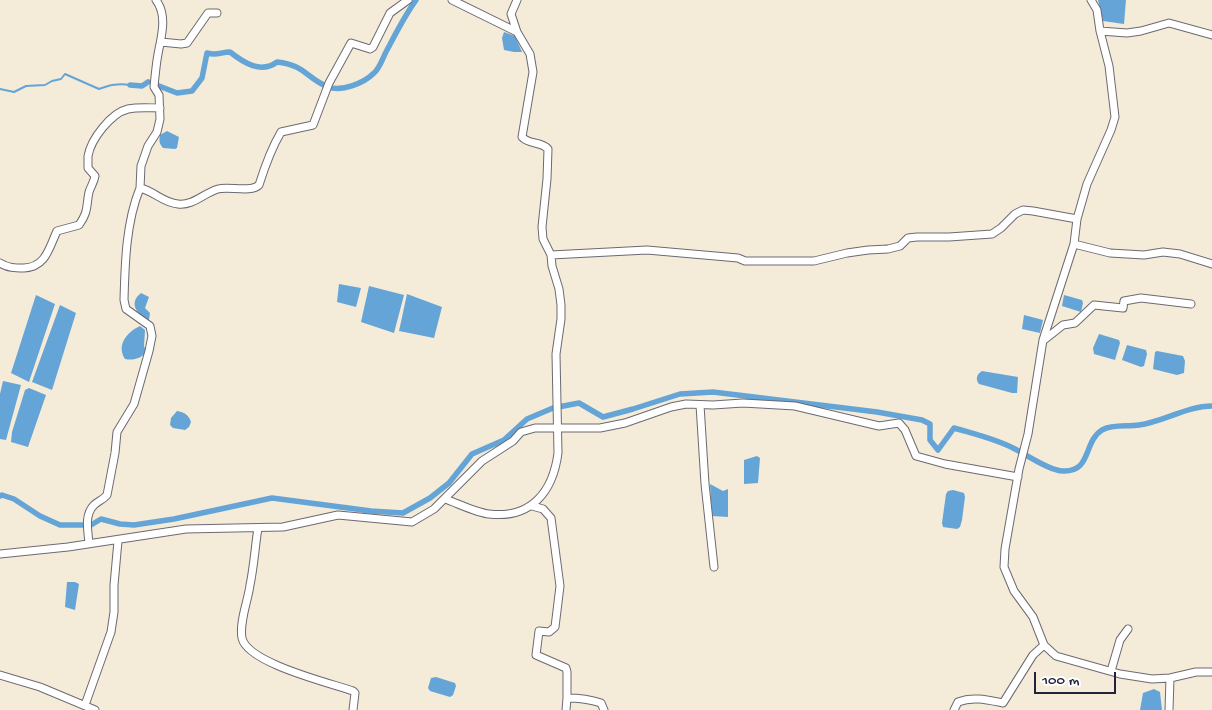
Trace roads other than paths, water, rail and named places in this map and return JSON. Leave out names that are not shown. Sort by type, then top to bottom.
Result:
[{"type":"street","points":[[140,188],[149,190],[163,200],[184,205],[218,189],[257,188],[260,185],[265,166],[280,132],[313,126],[330,83],[351,43],[370,49],[390,13],[408,0]]},
{"type":"street","points":[[452,0],[517,32]]},
{"type":"street","points":[[445,499],[488,514],[513,513],[532,506],[545,492],[552,479],[558,453],[556,354],[561,319],[559,289],[552,266],[552,255],[543,239],[542,228],[548,150],[545,146],[525,141],[522,138],[533,72],[530,54],[517,32],[511,14],[517,0]]},
{"type":"street","points":[[1091,0],[1097,10],[1109,66],[1115,117],[1087,184],[1077,219],[1074,244],[1043,340],[1028,434],[1018,473],[1005,549],[1004,568],[1014,591],[1033,617],[1044,645],[1056,656],[1111,671],[1152,679],[1170,678],[1196,672],[1212,672]]},
{"type":"street","points":[[89,543],[87,522],[90,512],[92,507],[107,495],[117,432],[134,404],[150,351],[152,336],[150,326],[126,309],[124,300],[128,241],[134,203],[140,188],[141,166],[148,146],[157,132],[160,119],[159,95],[154,87],[163,20],[160,2]]},
{"type":"street","points":[[161,42],[174,44],[186,42],[208,13],[217,13]]},
{"type":"street","points":[[1100,31],[1127,33],[1169,23],[1212,35]]},
{"type":"street","points":[[0,263],[18,268],[31,267],[41,262],[48,253],[57,231],[79,224],[87,210],[95,176],[88,168],[88,156],[91,146],[103,128],[112,118],[128,109],[160,108]]},
{"type":"street","points":[[552,255],[647,250],[738,258],[745,261],[814,261],[854,252],[888,250],[900,246],[908,238],[992,234],[1002,228],[1015,214],[1023,210],[1033,210],[1077,219]]},
{"type":"street","points":[[1074,244],[1110,253],[1144,255],[1163,252],[1180,254],[1212,264]]},
{"type":"street","points":[[1043,340],[1063,325],[1075,322],[1094,305],[1124,308],[1124,301],[1141,298],[1191,304]]},
{"type":"street","points":[[0,554],[68,547],[186,529],[283,527],[338,515],[412,522],[434,509],[482,460],[513,441],[521,432],[535,428],[600,428],[624,423],[671,407],[686,404],[743,403],[795,406],[879,426],[899,423],[916,456],[945,464],[1018,473]]},
{"type":"street","points":[[700,405],[705,484],[714,567]]},
{"type":"street","points":[[532,506],[543,510],[551,518],[560,586],[555,627],[549,632],[539,631],[536,655],[566,668],[566,710]]},
{"type":"street","points":[[258,528],[242,627],[242,638],[246,647],[274,665],[353,691],[355,693],[352,710]]},
{"type":"street","points":[[85,705],[111,632],[118,540]]},
{"type":"street","points":[[1111,671],[1120,640],[1128,629]]},
{"type":"street","points":[[954,710],[958,702],[964,699],[980,698],[1003,703],[1033,655],[1044,645]]},
{"type":"street","points":[[0,675],[40,687],[95,710]]},
{"type":"street","points":[[1169,710],[1170,678]]},
{"type":"street","points":[[567,698],[594,700],[601,703],[604,710]]},
{"type":"water","points":[[1098,0],[1126,0],[1124,24],[1103,21]]},
{"type":"water","points":[[504,32],[515,36],[522,52],[504,50],[502,38]]},
{"type":"water","points":[[167,131],[179,137],[177,148],[163,148],[161,145],[160,135]]},
{"type":"water","points":[[339,284],[361,288],[356,307],[337,302]]},
{"type":"water","points":[[369,286],[404,295],[394,333],[361,322]]},
{"type":"water","points":[[141,293],[149,297],[145,308],[150,313],[149,320],[138,312],[135,305],[137,297]]},
{"type":"water","points":[[407,294],[442,307],[434,338],[399,331]]},
{"type":"water","points":[[36,295],[55,304],[29,382],[11,373]]},
{"type":"water","points":[[1064,295],[1082,300],[1081,312],[1062,306]]},
{"type":"water","points":[[60,305],[76,313],[52,390],[32,382]]},
{"type":"water","points":[[1024,315],[1043,320],[1040,333],[1022,329]]},
{"type":"water","points":[[140,326],[145,330],[144,346],[146,351],[137,358],[125,359],[122,344],[127,335]]},
{"type":"water","points":[[1099,334],[1119,340],[1120,343],[1115,360],[1094,354],[1093,348]]},
{"type":"water","points":[[1127,345],[1146,350],[1144,366],[1141,367],[1122,360]]},
{"type":"water","points":[[1155,352],[1183,356],[1185,361],[1184,373],[1177,375],[1153,369]]},
{"type":"water","points":[[982,371],[1018,377],[1017,393],[979,384],[977,377]]},
{"type":"water","points":[[3,381],[21,385],[6,440],[0,439],[0,394]]},
{"type":"water","points":[[29,388],[46,395],[28,447],[11,442],[12,432],[25,390]]},
{"type":"water","points":[[177,411],[189,417],[191,422],[185,430],[173,428],[170,425],[171,418]]},
{"type":"water","points":[[757,456],[760,458],[758,483],[744,484],[744,460]]},
{"type":"water","points":[[710,484],[723,491],[728,489],[728,517],[712,516]]},
{"type":"water","points":[[953,490],[964,493],[965,497],[962,520],[960,527],[957,529],[943,527],[942,523],[946,494],[948,491]]},
{"type":"water","points":[[67,582],[79,584],[75,610],[65,607]]},
{"type":"water","points":[[436,677],[455,683],[453,695],[450,697],[430,691],[428,688],[431,678]]},
{"type":"water","points":[[1154,689],[1160,692],[1162,710],[1140,710],[1143,693]]},
{"type":"waterway","points":[[154,84],[177,93],[192,91],[202,78],[207,53],[230,52],[253,66],[265,67],[277,62],[294,66],[328,87],[352,86],[370,77],[376,71],[416,0]]},
{"type":"waterway","points":[[0,89],[14,92],[26,86],[45,85],[61,79],[65,74],[99,89],[114,85],[130,85]]},
{"type":"waterway","points":[[130,85],[142,86],[148,82]]},
{"type":"waterway","points":[[0,496],[14,499],[40,516],[60,525],[91,525],[101,519],[120,524],[134,525],[174,519],[272,498],[371,511],[403,513],[430,498],[449,483],[472,454],[504,440],[527,419],[553,408],[579,403],[603,417],[680,394],[713,392],[877,412],[922,420],[930,424],[930,440],[938,450],[954,428],[1000,442],[1045,466],[1063,471],[1079,467],[1096,435],[1102,430],[1111,427],[1148,423],[1193,409],[1212,406]]}]
